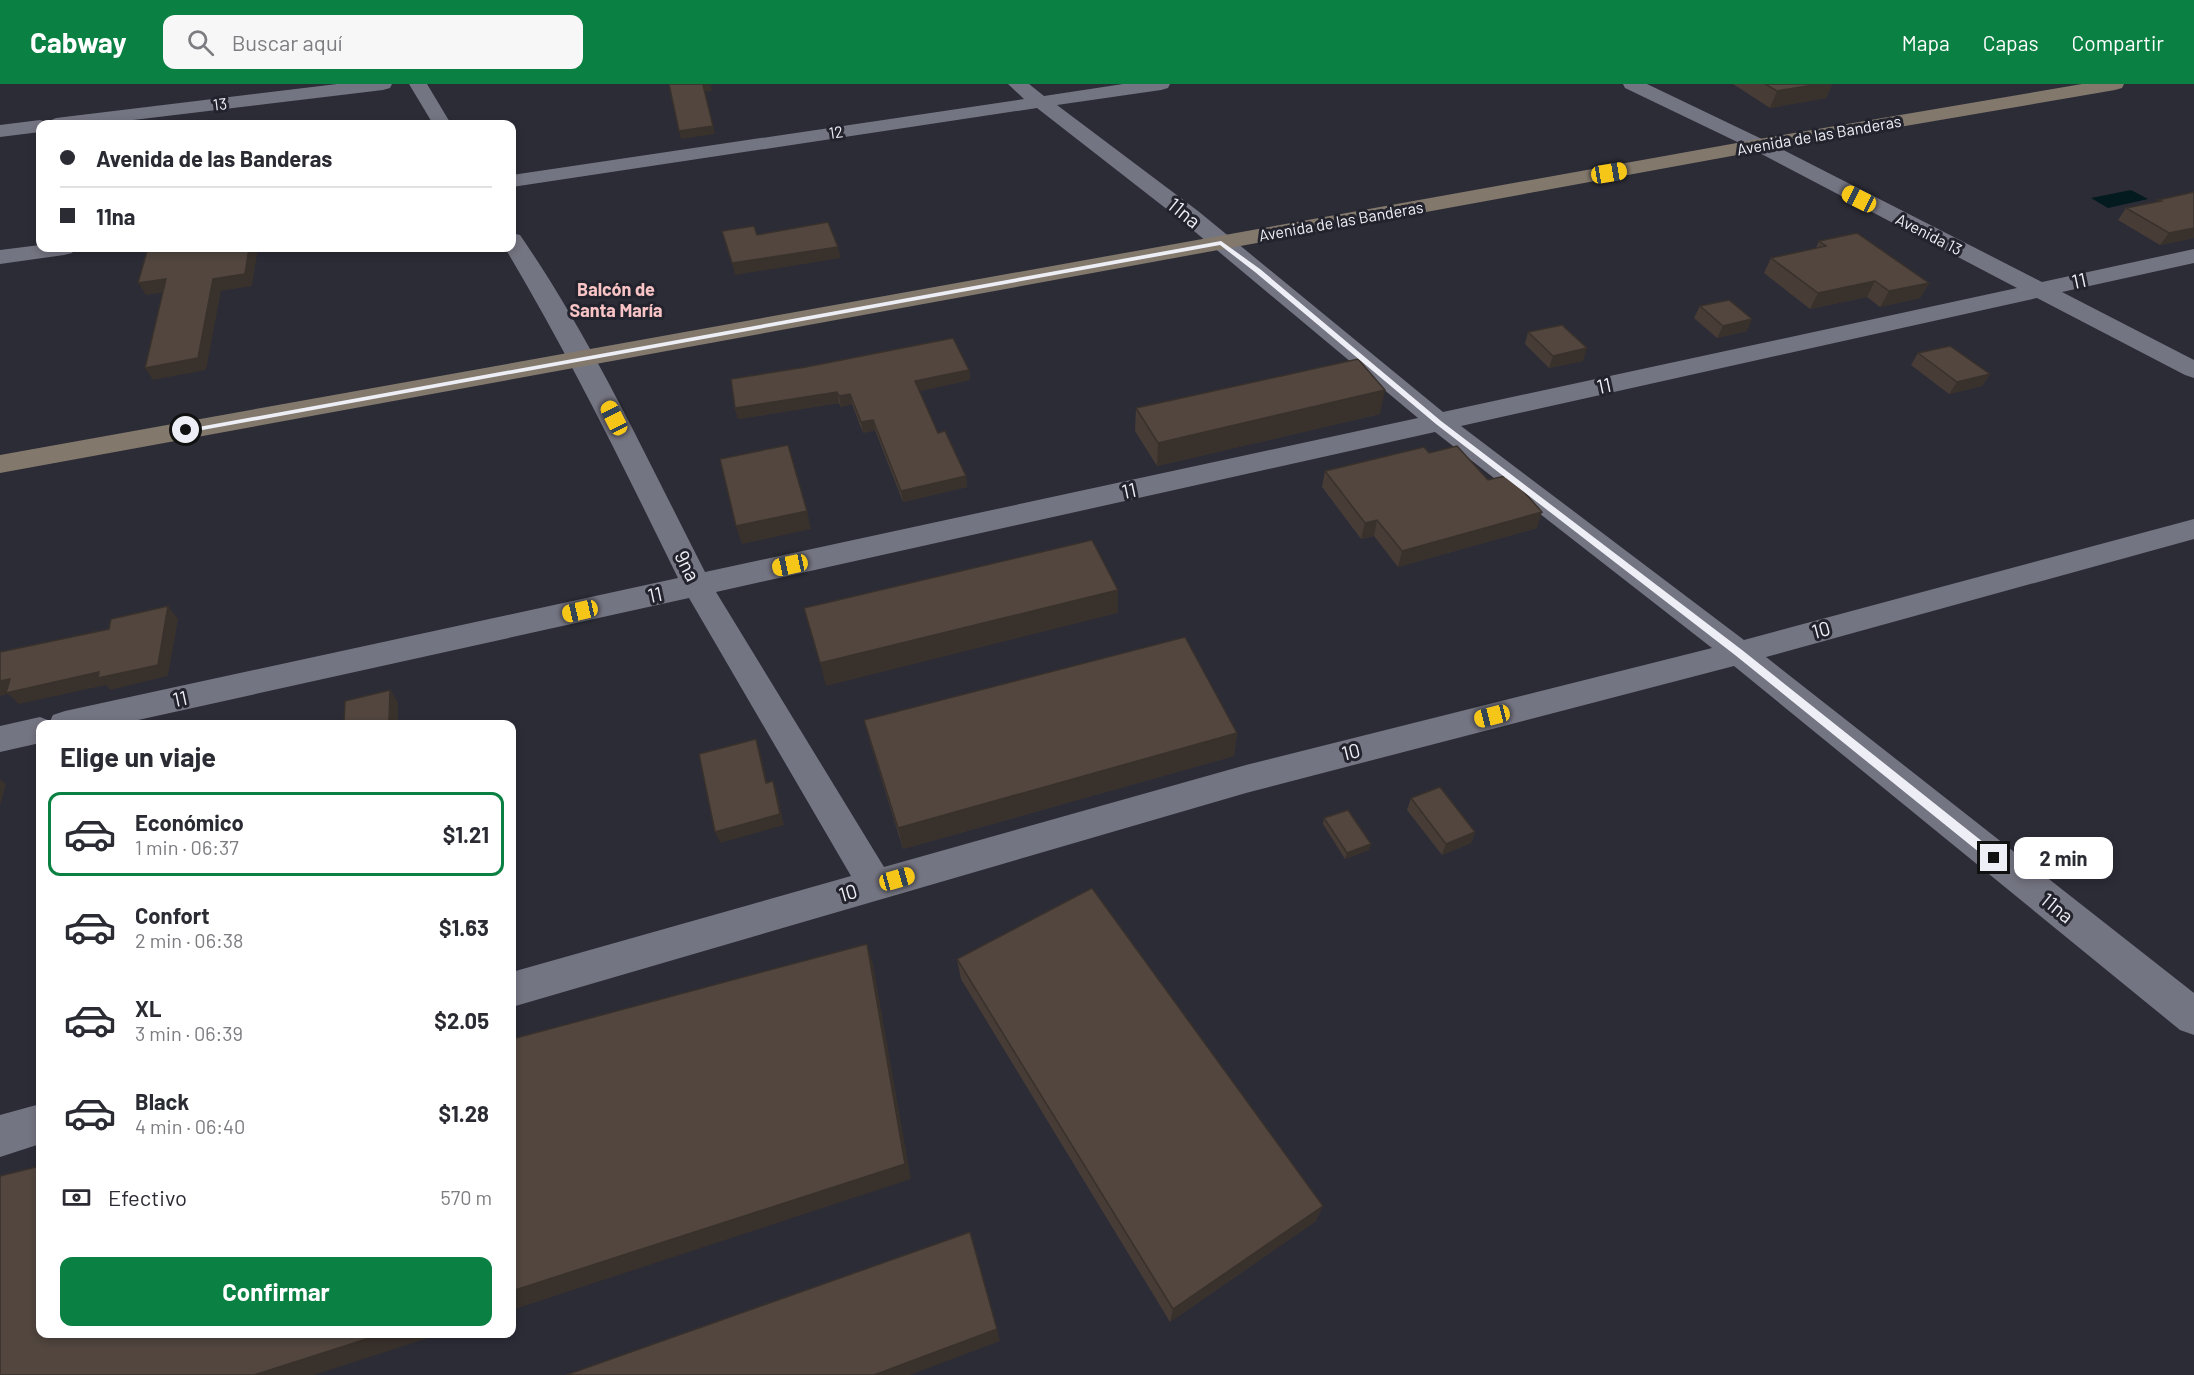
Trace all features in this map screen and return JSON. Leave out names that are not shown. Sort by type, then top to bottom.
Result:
[{"type":"street","name":"13","points":[[89,120],[383,84]]},
{"type":"street","points":[[418,84],[440,120]]},
{"type":"street","name":"12","points":[[516,180],[1028,93],[1161,84]]},
{"type":"street","name":"Avenida 13","points":[[1632,84],[1759,146],[2194,370]]},
{"type":"street","name":"Avenida de las Banderas","points":[[0,464],[1759,146],[2115,84]]},
{"type":"street","name":"11na","points":[[1028,93],[1190,216],[1439,423],[1739,653],[2188,1006]]},
{"type":"street","points":[[0,131],[36,126]]},
{"type":"street","name":"9na","points":[[516,247],[564,326],[603,398],[697,586],[875,885]]},
{"type":"street","points":[[0,257],[36,252]]},
{"type":"street","name":"11","points":[[83,720],[2194,256]]},
{"type":"street","name":"10","points":[[516,988],[1246,779],[1739,653],[2194,529]]},
{"type":"street","points":[[0,739],[36,731]]},
{"type":"street","points":[[0,1136],[36,1125]]},
{"type":"shaded area","points":[[2131,190],[2148,199],[2108,208],[2091,198]]},
{"type":"building","points":[[669,84],[707,84],[703,85],[713,126],[679,131]]},
{"type":"building","points":[[1765,84],[1819,84],[1777,91]]},
{"type":"building","points":[[2194,192],[2194,228],[2169,233],[2126,208],[2161,201],[2158,200]]},
{"type":"building","points":[[828,222],[838,247],[732,263],[722,231],[754,226],[757,235]]},
{"type":"building","points":[[1857,233],[1929,283],[1889,291],[1875,281],[1818,293],[1771,258],[1826,246],[1819,241]]},
{"type":"building","points":[[147,252],[248,252],[245,274],[213,279],[198,358],[145,368],[166,279],[138,283]]},
{"type":"building","points":[[1729,300],[1752,319],[1723,326],[1700,306]]},
{"type":"building","points":[[1562,325],[1587,348],[1553,356],[1528,332]]},
{"type":"building","points":[[953,338],[969,370],[915,381],[938,433],[945,431],[966,476],[901,491],[873,420],[861,422],[850,394],[839,396],[837,392],[735,408],[731,379],[806,367]]},
{"type":"building","points":[[1950,346],[1990,374],[1957,382],[1918,353]]},
{"type":"building","points":[[1358,359],[1385,390],[1158,443],[1136,408]]},
{"type":"building","points":[[788,445],[807,511],[736,526],[720,459]]},
{"type":"building","points":[[1457,446],[1488,480],[1509,475],[1542,512],[1402,551],[1377,520],[1365,523],[1325,471],[1424,447],[1429,453]]},
{"type":"building","points":[[1092,540],[1118,590],[820,663],[804,608]]},
{"type":"building","points":[[168,606],[158,665],[98,678],[99,672],[6,693],[10,679],[0,681],[0,652],[109,629],[111,619]]},
{"type":"building","points":[[1185,637],[1237,733],[898,828],[864,720]]},
{"type":"building","points":[[390,690],[389,720],[344,720],[345,701]]},
{"type":"building","points":[[756,739],[766,783],[773,781],[780,814],[715,832],[699,754]]},
{"type":"building","points":[[1440,787],[1475,832],[1446,844],[1411,798]]},
{"type":"building","points":[[1348,810],[1371,844],[1347,853],[1324,818]]},
{"type":"building","points":[[1092,888],[1323,1206],[1173,1309],[957,959]]},
{"type":"building","points":[[867,944],[905,1164],[516,1290],[516,1038]]},
{"type":"building","points":[[36,1167],[36,1338],[370,1338],[254,1375],[0,1375],[0,1176]]},
{"type":"building","points":[[970,1232],[997,1329],[874,1375],[566,1375]]},
{"type":"district","name":"Balcón de Santa María","points":[[616,300]]},
{"type":"route","points":[[186,430],[1221,243],[1258,271],[1439,423],[1739,653],[1994,858]]}]
